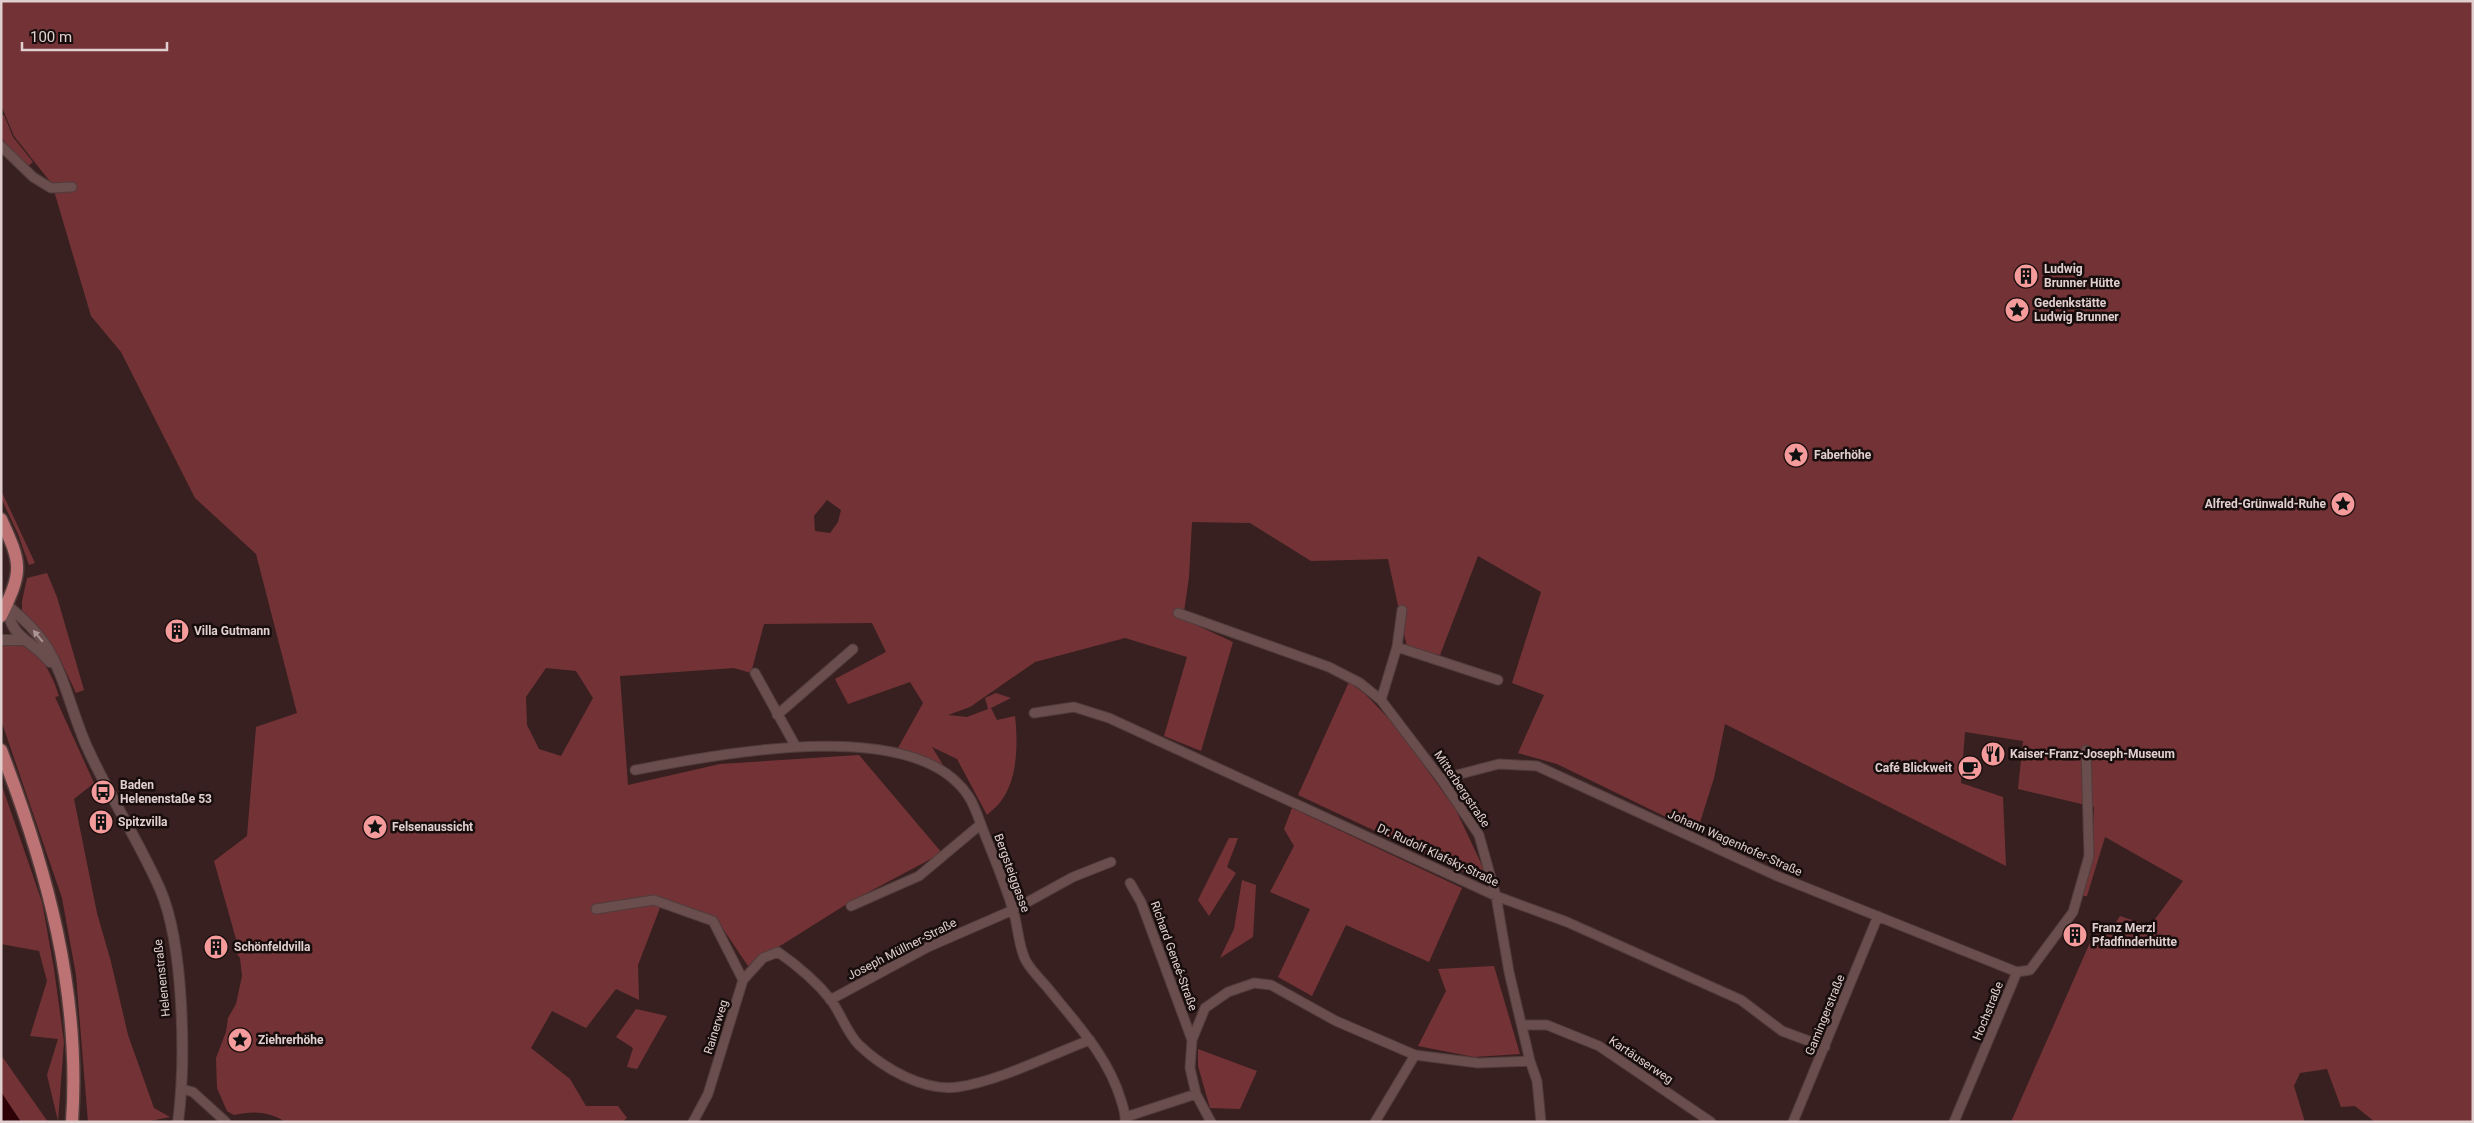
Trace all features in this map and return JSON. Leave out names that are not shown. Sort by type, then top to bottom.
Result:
[{"type":"main road","points":[[1,519],[17,557],[18,574],[14,590],[3,610]]},
{"type":"main road","points":[[1,750],[43,872],[64,961],[73,1047],[72,1122]]},
{"type":"street","points":[[1,146],[33,177],[51,188],[72,188]]},
{"type":"street","name":"Helenenstraße","points":[[3,610],[8,620],[24,640],[43,654],[60,674]]},
{"type":"street","name":"Helenenstraße","points":[[3,610],[24,619],[46,646],[60,674],[87,748],[160,890],[175,946],[180,998],[182,1089],[178,1122]]},
{"type":"street","points":[[1381,700],[1397,647],[1402,610]]},
{"type":"street","name":"Mitterbergstraße","points":[[1178,613],[1328,668],[1360,683],[1381,700],[1441,779],[1480,835],[1496,896],[1509,972],[1530,1061],[1537,1081],[1541,1122]]},
{"type":"street","points":[[1,640],[24,640]]},
{"type":"street","points":[[1397,647],[1498,680]]},
{"type":"street","points":[[777,715],[854,649]]},
{"type":"street","points":[[755,672],[777,715],[796,746]]},
{"type":"street","name":"Dr. Rudolf Klafsky-Straße","points":[[1034,713],[1074,707],[1109,718],[1496,896],[1567,922],[1741,1000],[1782,1030],[1825,1047]]},
{"type":"street","name":"Bergsteiggasse","points":[[635,770],[742,751],[796,746],[870,747],[923,761],[951,776],[969,797],[981,824],[1013,910],[1025,960],[1090,1040],[1106,1063],[1119,1092],[1126,1119],[1196,1094]]},
{"type":"street","name":"Hochstraße","points":[[1954,1122],[2017,972],[2030,970],[2073,912],[2089,856],[2086,750]]},
{"type":"street","name":"Johann Wagenhofer-Straße","points":[[1441,779],[1499,764],[1537,766],[1777,876],[2017,972]]},
{"type":"street","points":[[851,906],[919,876],[981,824]]},
{"type":"street","name":"Joseph Müllner-Straße","points":[[830,1000],[928,947],[1013,910],[1073,877],[1111,862]]},
{"type":"street","name":"Richard Geneé-Straße","points":[[1130,883],[1141,902],[1192,1040]]},
{"type":"street","points":[[596,908],[654,900],[713,921],[743,980]]},
{"type":"street","name":"Gamingerstraße","points":[[1793,1122],[1878,916]]},
{"type":"street","name":"Rainerweg","points":[[693,1122],[708,1094],[743,980],[763,958],[778,952],[801,968],[830,1000]]},
{"type":"street","points":[[1211,1122],[1196,1094],[1190,1068],[1192,1040],[1205,1008],[1228,992],[1254,983],[1271,985],[1336,1021],[1415,1055],[1478,1064],[1530,1061]]},
{"type":"street","points":[[830,1000],[858,1044],[891,1068],[924,1084],[957,1087],[994,1077],[1090,1040]]},
{"type":"street","name":"Kartäuserweg","points":[[1522,1025],[1547,1025],[1599,1046],[1711,1122]]},
{"type":"street","points":[[1374,1122],[1415,1055]]},
{"type":"street","points":[[182,1089],[193,1092],[226,1122]]},
{"type":"shaded area","points":[[1,1],[2473,1],[2473,1122],[2375,1122],[2355,1106],[2341,1107],[2327,1069],[2300,1073],[2294,1086],[2305,1122],[2011,1122],[2096,929],[2109,934],[2120,916],[2150,926],[2183,881],[2105,837],[2087,896],[2082,896],[2092,854],[2094,807],[2018,789],[2023,741],[1965,732],[1961,783],[2003,797],[2006,866],[1725,724],[1714,778],[1697,832],[1557,764],[1518,753],[1544,695],[1512,683],[1541,592],[1478,556],[1440,655],[1407,647],[1388,559],[1311,561],[1250,523],[1192,522],[1189,577],[1183,619],[1233,642],[1201,751],[1164,736],[1187,657],[1125,638],[1035,662],[970,707],[948,715],[967,717],[988,709],[985,698],[996,693],[1011,698],[991,708],[997,720],[1015,716],[1016,760],[1014,771],[1007,792],[998,805],[987,815],[957,759],[932,747],[943,765],[898,748],[923,703],[910,682],[848,704],[835,679],[886,652],[872,623],[764,624],[751,673],[734,668],[620,676],[628,785],[720,764],[859,755],[942,853],[850,902],[748,966],[715,917],[663,900],[638,965],[639,1000],[616,989],[586,1028],[552,1011],[531,1048],[570,1079],[586,1106],[618,1106],[627,1118],[622,1122],[285,1122],[279,1118],[260,1113],[234,1115],[227,1111],[217,1088],[216,1058],[226,1032],[228,1018],[236,1004],[242,976],[240,958],[232,947],[236,939],[214,861],[247,836],[256,727],[297,713],[256,554],[195,498],[121,352],[91,316],[52,184],[14,136],[1,105]],"holes":[[[827,500],[841,510],[838,522],[830,533],[815,531],[814,516]],[[546,668],[576,671],[593,698],[561,756],[539,749],[527,725],[526,697]]]},
{"type":"shaded area","points":[[4,115],[13,137],[33,162],[27,167],[1,138],[1,116]]},
{"type":"shaded area","points":[[1,490],[35,563],[29,565],[18,534],[1,498]]},
{"type":"shaded area","points":[[47,573],[57,597],[84,690],[76,693],[59,657],[22,612],[22,601],[27,578]]},
{"type":"shaded area","points":[[12,644],[30,649],[48,670],[59,696],[55,697],[94,783],[74,799],[97,913],[111,962],[128,1035],[154,1108],[170,1117],[145,1122],[88,1122],[76,975],[62,898],[1,720],[1,647]]},
{"type":"shaded area","points":[[1349,682],[1365,694],[1395,725],[1456,810],[1487,876],[1481,880],[1298,795]]},
{"type":"shaded area","points":[[1,783],[42,902],[54,969],[64,1042],[58,1121],[47,1075],[58,1039],[30,1036],[47,981],[39,951],[1,944]]},
{"type":"shaded area","points":[[1292,808],[1462,888],[1429,962],[1346,925],[1312,996],[1278,977],[1310,909],[1270,892],[1294,846],[1284,829]]},
{"type":"shaded area","points":[[1229,838],[1238,838],[1227,867],[1236,873],[1209,916],[1198,900]]},
{"type":"shaded area","points":[[1242,880],[1256,885],[1253,937],[1220,958],[1234,929]]},
{"type":"shaded area","points":[[1494,966],[1520,1054],[1474,1057],[1418,1046],[1446,991],[1438,969]]},
{"type":"shaded area","points":[[636,1009],[667,1016],[637,1069],[627,1067],[633,1048],[616,1037]]},
{"type":"shaded area","points":[[1198,1049],[1257,1071],[1240,1109],[1210,1108],[1198,1066]]},
{"type":"shaded area","points":[[1,1055],[48,1122],[21,1122],[1,1092]]},
{"type":"shaded area","points":[[1,1092],[21,1122],[1,1122]]},
{"type":"place","name":"Ludwig Brunner Hütte","points":[[2026,276]]},
{"type":"place","name":"Gedenkstätte Ludwig Brunner","points":[[2017,310]]},
{"type":"place","name":"Faberhöhe","points":[[1796,455]]},
{"type":"place","name":"Alfred-Grünwald-Ruhe","points":[[2343,504]]},
{"type":"place","name":"Villa Gutmann","points":[[177,631]]},
{"type":"place","name":"Kaiser-Franz-Joseph-Museum","points":[[1993,754]]},
{"type":"place","name":"Café Blickweit","points":[[1970,768]]},
{"type":"place","name":"Baden Helenenstaße 53","points":[[103,792]]},
{"type":"place","name":"Spitzvilla","points":[[101,822]]},
{"type":"place","name":"Felsenaussicht","points":[[375,827]]},
{"type":"place","name":"Franz Merzl Pfadfinderhütte","points":[[2075,935]]},
{"type":"place","name":"Schönfeldvilla","points":[[216,947]]},
{"type":"place","name":"Ziehrerhöhe","points":[[240,1040]]}]
